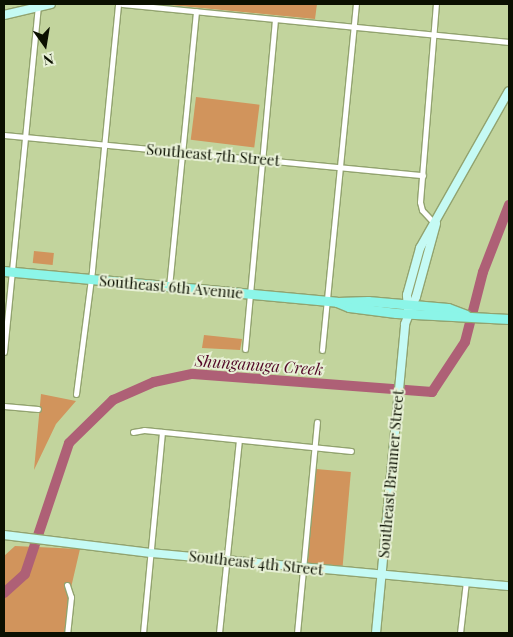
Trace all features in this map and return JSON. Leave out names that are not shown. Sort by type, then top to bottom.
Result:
[{"type":"main road","points":[[4,15],[51,4]]},
{"type":"main road","name":"Southeast Branner Street","points":[[376,633],[402,359],[410,305],[436,224],[509,91]]},
{"type":"main road","name":"Southeast 6th Avenue","points":[[8,271],[328,302],[358,300],[448,308],[466,315],[509,319]]},
{"type":"main road","name":"Southeast 6th Avenue","points":[[338,302],[349,307],[445,318],[466,315]]},
{"type":"main road","name":"Southeast 4th Street","points":[[5,535],[227,561],[509,586]]},
{"type":"street","points":[[76,394],[90,279],[118,4]]},
{"type":"street","points":[[122,4],[509,42]]},
{"type":"street","points":[[322,350],[356,4]]},
{"type":"street","points":[[436,4],[420,202],[422,210],[436,224]]},
{"type":"street","points":[[4,352],[8,271],[38,7]]},
{"type":"street","points":[[169,286],[196,11]]},
{"type":"street","points":[[245,349],[274,19]]},
{"type":"street","name":"Southeast 7th Street","points":[[4,135],[423,175]]},
{"type":"street","points":[[4,406],[38,409]]},
{"type":"street","points":[[297,633],[317,422]]},
{"type":"street","points":[[133,432],[162,432],[351,451]]},
{"type":"street","points":[[143,633],[162,432]]},
{"type":"street","points":[[219,633],[239,440]]},
{"type":"street","points":[[460,633],[466,581]]},
{"type":"street","points":[[66,585],[71,597],[67,633]]},
{"type":"shaded area","points":[[160,4],[317,4],[315,19]]},
{"type":"shaded area","points":[[196,97],[260,105],[254,147],[191,140]]},
{"type":"shaded area","points":[[34,251],[54,253],[53,265],[33,263]]},
{"type":"shaded area","points":[[204,335],[242,339],[240,350],[202,348]]},
{"type":"shaded area","points":[[41,394],[76,401],[56,424],[34,470]]},
{"type":"shaded area","points":[[316,469],[351,472],[343,566],[308,563]]},
{"type":"shaded area","points":[[15,546],[80,549],[70,592],[65,633],[4,633],[4,556]]},
{"type":"waterway","name":"Shunganuga Creek","points":[[4,593],[25,574],[69,443],[113,400],[154,382],[193,374],[432,392],[465,342],[483,272],[509,205]]}]
